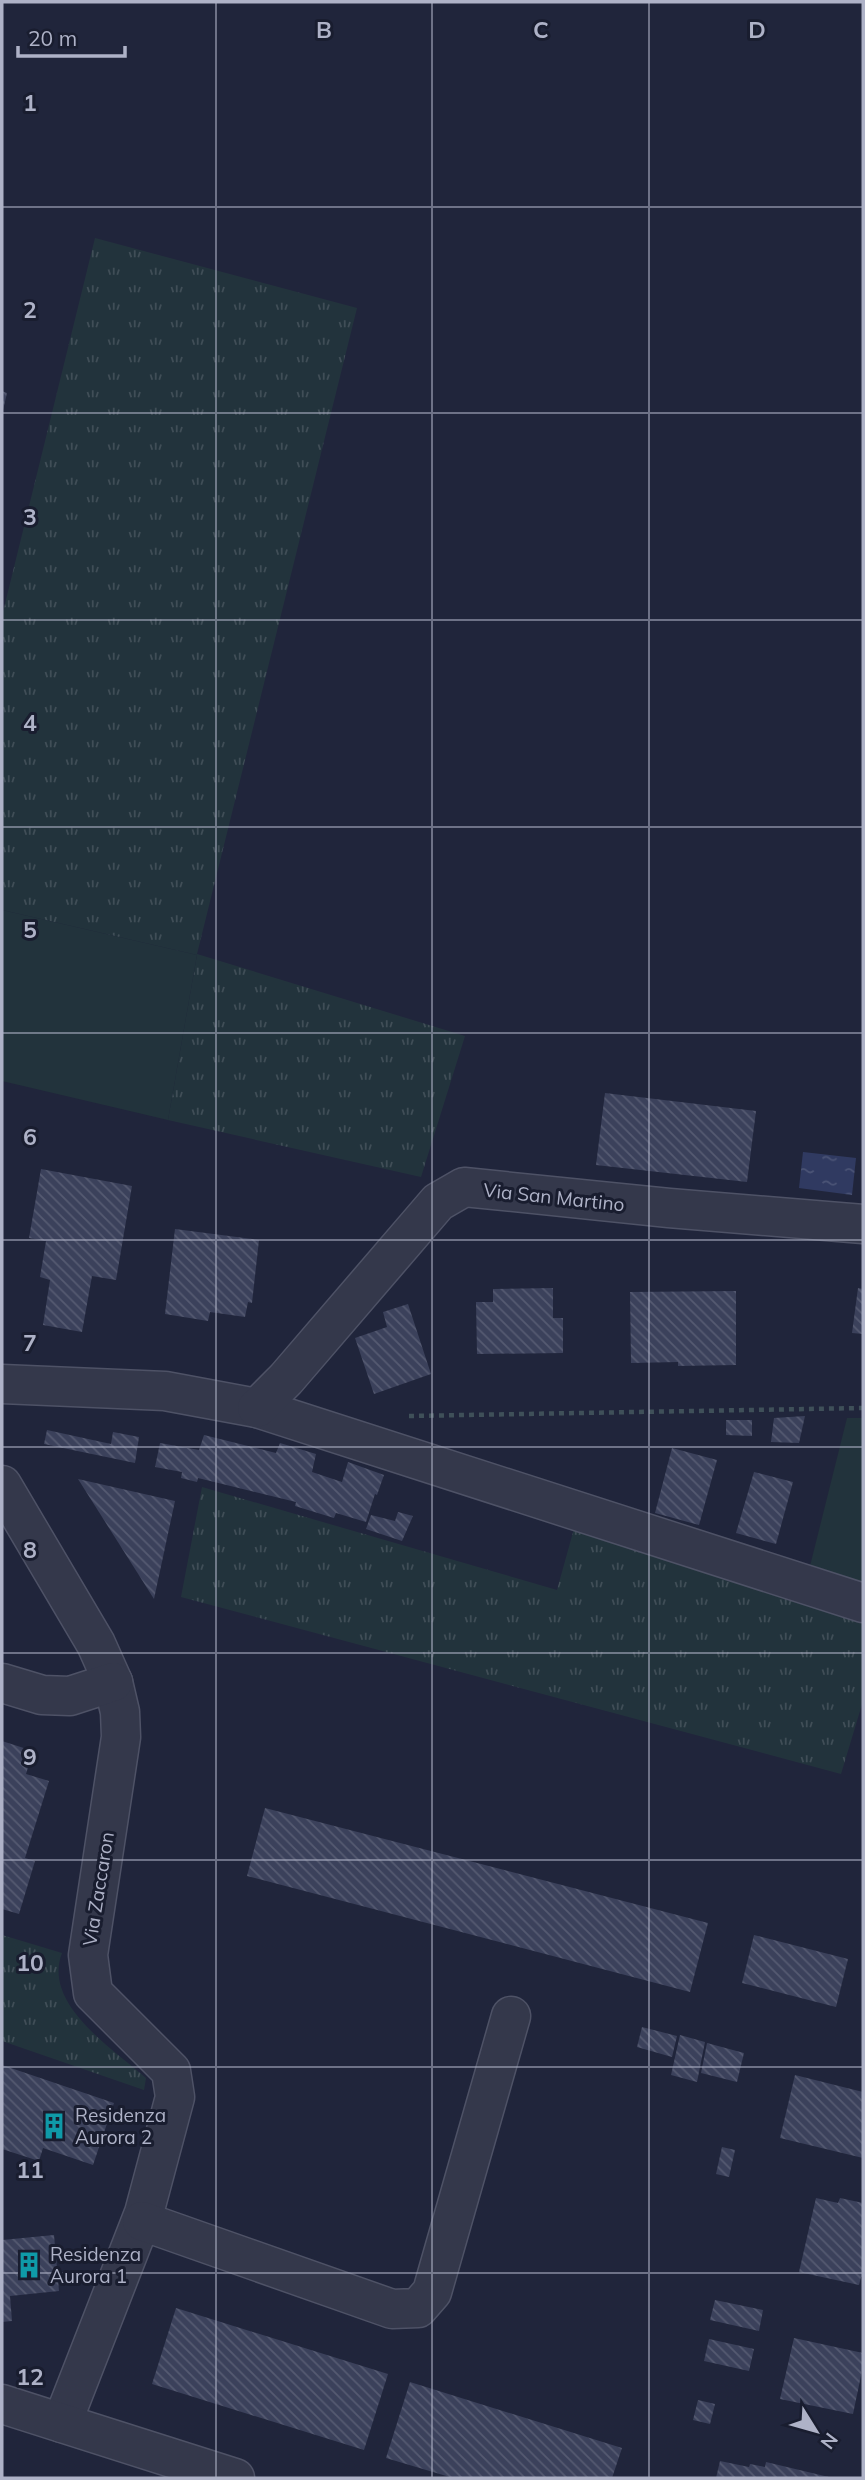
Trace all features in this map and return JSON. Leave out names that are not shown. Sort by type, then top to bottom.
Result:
[{"type":"street","name":"Via San Martino","points":[[257,1408],[286,1379],[438,1202],[464,1187],[863,1224]]},
{"type":"street","points":[[2,1384],[165,1391],[257,1408],[863,1603]]},
{"type":"street","name":"Via Zaccaron","points":[[2,1485],[96,1644],[113,1682],[120,1712],[121,1738],[88,1955],[93,1993],[171,2071],[175,2097],[142,2221],[62,2423]]},
{"type":"street","points":[[2,1684],[42,1695],[70,1696],[113,1682]]},
{"type":"street","points":[[142,2221],[392,2309],[418,2308],[432,2292],[511,2017]]},
{"type":"street","points":[[2,2404],[235,2478]]},
{"type":"path","points":[[364,1443],[391,1416],[863,1408]]},
{"type":"green space","points":[[95,238],[357,308],[197,954],[465,1036],[421,1177],[168,1120],[197,955],[2,910],[2,616]]},
{"type":"green space","points":[[2,910],[197,955],[168,1120],[2,1081]]},
{"type":"green space","points":[[847,1418],[863,1418],[863,1587],[809,1570]]},
{"type":"green space","points":[[202,1487],[557,1590],[575,1525],[863,1621],[863,1701],[841,1774],[181,1597]]},
{"type":"green space","points":[[2,1935],[62,1953],[59,1972],[62,1990],[71,2007],[84,2024],[146,2078],[144,2090],[2,2041]]},
{"type":"water","points":[[803,1152],[856,1158],[852,1195],[799,1188]]},
{"type":"building","points":[[2,391],[7,393],[3,410],[2,409]]},
{"type":"building","points":[[605,1093],[756,1111],[747,1182],[596,1165]]},
{"type":"building","points":[[41,1169],[132,1186],[116,1280],[92,1276],[82,1332],[43,1325],[50,1280],[40,1277],[46,1241],[29,1238]]},
{"type":"building","points":[[175,1229],[259,1240],[252,1303],[248,1302],[245,1317],[210,1312],[208,1321],[165,1314]]},
{"type":"building","points":[[553,1288],[553,1318],[563,1318],[563,1353],[477,1354],[476,1302],[493,1302],[493,1289]]},
{"type":"building","points":[[858,1288],[863,1289],[863,1334],[852,1333]]},
{"type":"building","points":[[736,1291],[736,1365],[678,1366],[678,1362],[631,1363],[630,1292]]},
{"type":"building","points":[[408,1304],[431,1374],[374,1394],[355,1338],[387,1327],[383,1312]]},
{"type":"building","points":[[805,1416],[799,1443],[771,1442],[774,1418]]},
{"type":"building","points":[[726,1420],[752,1420],[752,1436],[726,1435]]},
{"type":"building","points":[[47,1430],[111,1444],[113,1432],[139,1437],[135,1463],[44,1444]]},
{"type":"building","points":[[204,1435],[276,1453],[280,1443],[316,1454],[312,1472],[342,1482],[348,1462],[384,1475],[366,1522],[336,1513],[334,1518],[295,1506],[296,1502],[198,1478],[197,1482],[181,1478],[182,1472],[155,1467],[160,1443],[199,1450]]},
{"type":"building","points":[[672,1448],[717,1460],[699,1525],[655,1513]]},
{"type":"building","points":[[754,1472],[793,1482],[776,1544],[736,1533]]},
{"type":"building","points":[[78,1479],[175,1501],[154,1599]]},
{"type":"building","points":[[398,1512],[413,1516],[402,1541],[366,1529],[371,1515],[395,1521]]},
{"type":"building","points":[[2,1741],[33,1751],[26,1774],[49,1781],[25,1858],[35,1861],[19,1914],[2,1909]]},
{"type":"building","points":[[265,1808],[708,1923],[690,1992],[247,1876]]},
{"type":"building","points":[[754,1935],[848,1959],[836,2007],[742,1983]]},
{"type":"building","points":[[642,2027],[677,2036],[672,2057],[637,2047]]},
{"type":"building","points":[[680,2035],[705,2042],[697,2082],[671,2075]]},
{"type":"building","points":[[707,2043],[744,2053],[737,2082],[701,2073]]},
{"type":"building","name":"Residenza Aurora 2","points":[[2,2065],[114,2103],[93,2165],[43,2148],[39,2161],[2,2149]]},
{"type":"building","points":[[795,2075],[863,2092],[863,2158],[780,2138]]},
{"type":"building","points":[[722,2147],[735,2150],[729,2177],[716,2174]]},
{"type":"building","points":[[816,2198],[838,2203],[840,2198],[863,2203],[863,2277],[859,2285],[799,2272]]},
{"type":"building","name":"Residenza Aurora 1","points":[[54,2235],[59,2291],[10,2296],[12,2321],[2,2322],[2,2240]]},
{"type":"building","points":[[715,2300],[763,2310],[759,2331],[710,2320]]},
{"type":"building","points":[[176,2308],[388,2374],[364,2450],[152,2384]]},
{"type":"building","points":[[794,2338],[863,2353],[863,2366],[853,2414],[780,2399]]},
{"type":"building","points":[[709,2339],[754,2349],[749,2371],[704,2361]]},
{"type":"building","points":[[410,2382],[622,2448],[612,2478],[453,2478],[386,2458]]},
{"type":"building","points":[[698,2400],[715,2404],[710,2424],[693,2420]]},
{"type":"building","points":[[720,2461],[749,2467],[750,2464],[765,2467],[766,2462],[833,2478],[716,2478]]},
{"type":"place","name":"Residenza Aurora 2","points":[[54,2126]]},
{"type":"place","name":"Residenza Aurora 1","points":[[29,2265]]}]
